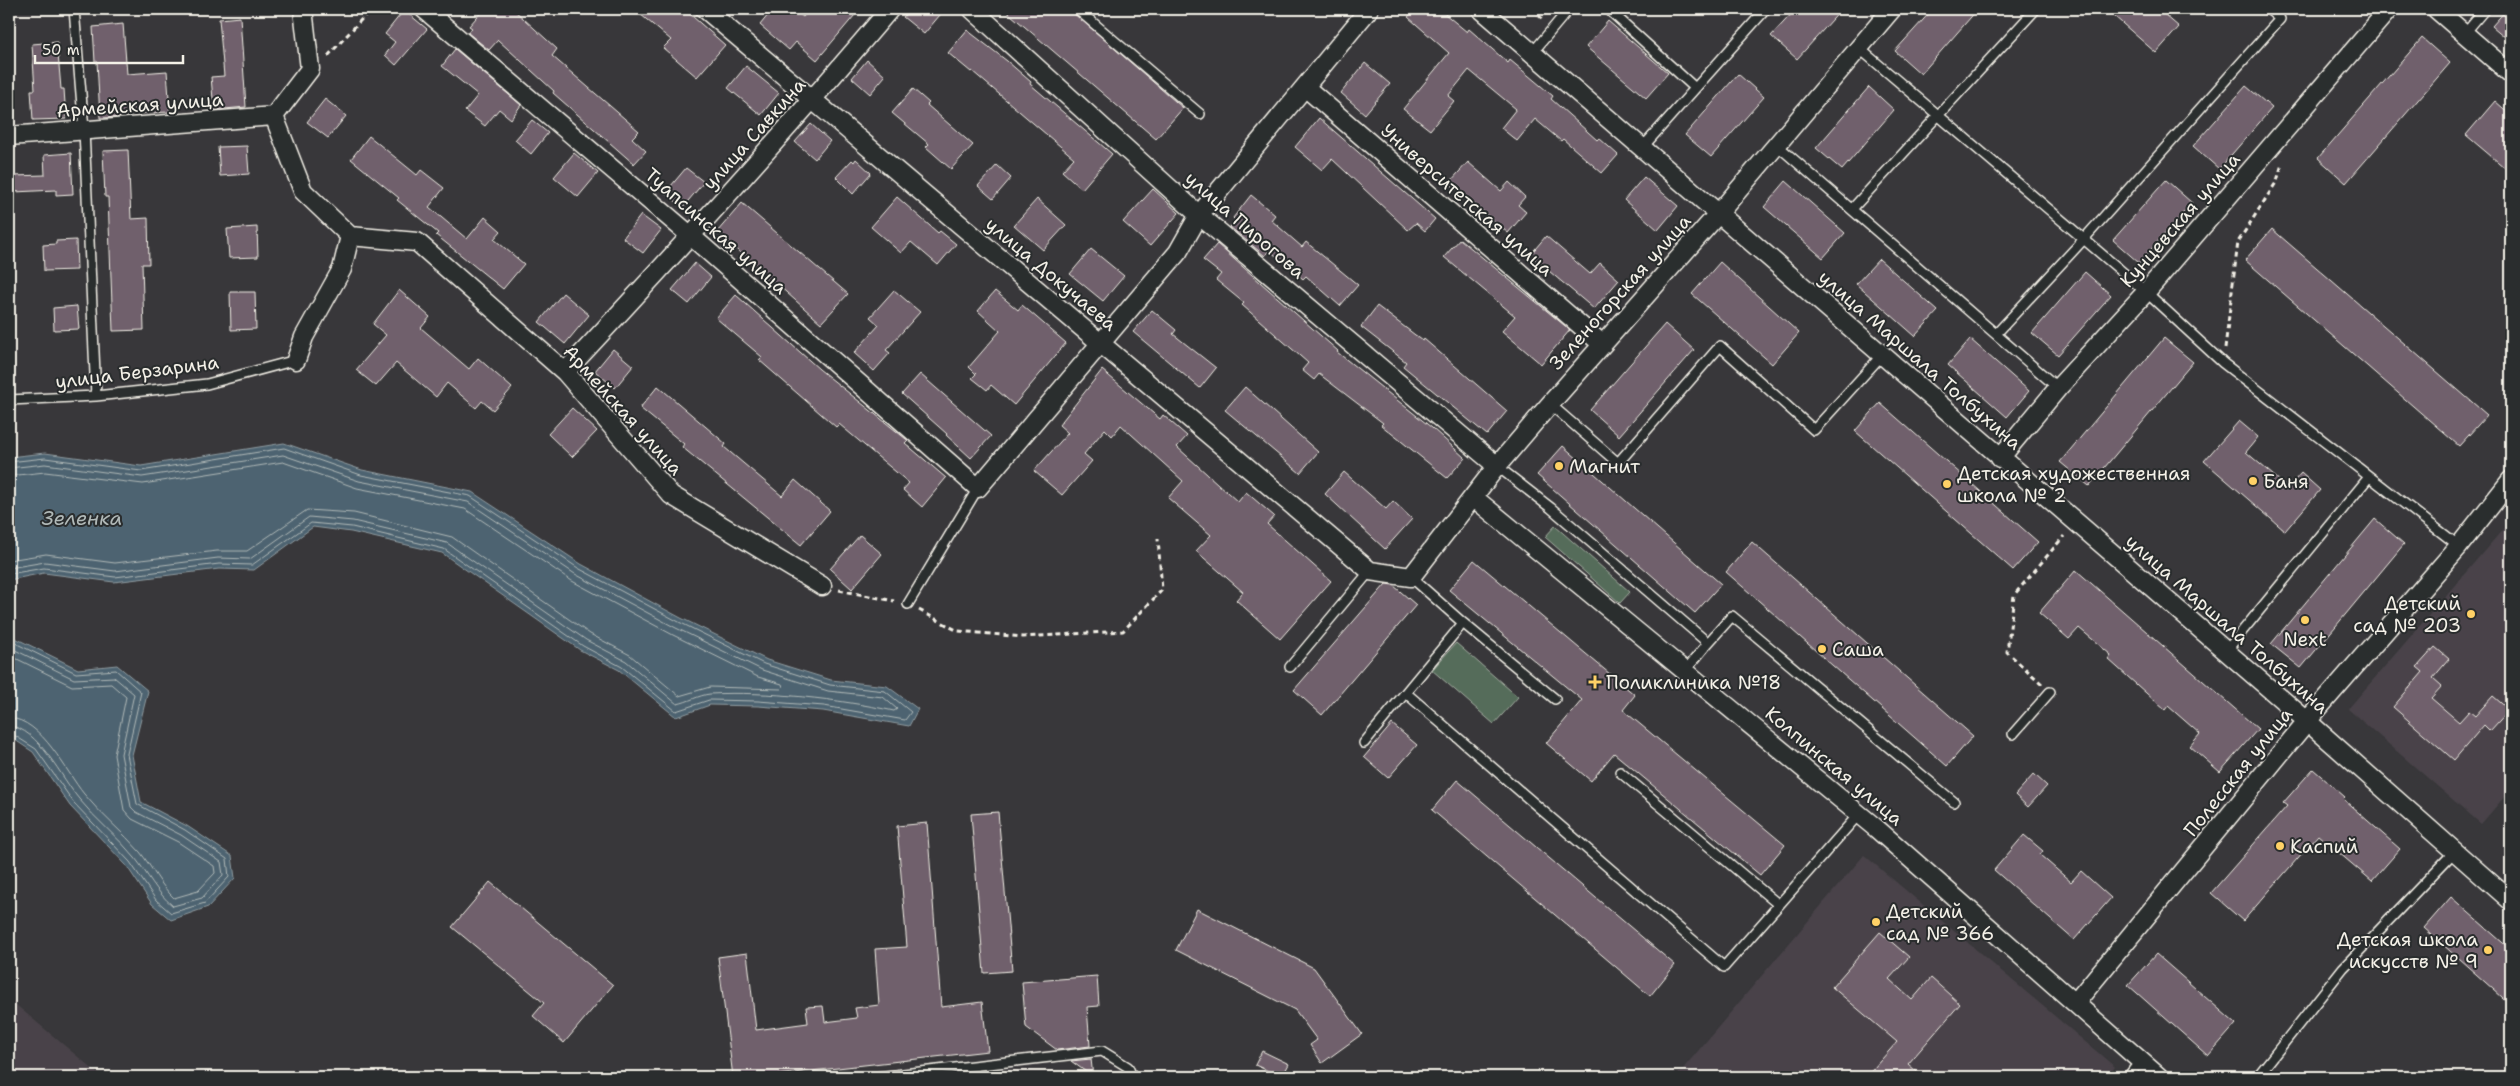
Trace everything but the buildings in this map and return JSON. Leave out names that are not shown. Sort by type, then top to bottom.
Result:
[{"type":"street","points":[[296,360],[304,337],[342,270],[350,236],[303,191],[274,116],[310,70],[302,9]]},
{"type":"street","name":"Туапсинская улица","points":[[424,9],[692,236],[978,488]]},
{"type":"street","name":"улица Докучаева","points":[[705,9],[1370,572]]},
{"type":"street","name":"улица Савкина","points":[[565,372],[692,236],[813,100],[890,9]]},
{"type":"street","name":"улица Пирогова","points":[[972,9],[1199,215],[1498,466]]},
{"type":"street","points":[[978,488],[1178,252],[1199,215],[1369,9]]},
{"type":"street","name":"улица Маршала Толбухина","points":[[1481,9],[1533,52],[2000,458],[2226,650],[2511,901]]},
{"type":"street","name":"Зеленогорская улица","points":[[1411,577],[1473,497],[1550,404],[1718,214],[1892,9]]},
{"type":"street","name":"Кунцевская улица","points":[[2000,458],[2058,388],[2146,292],[2389,9]]},
{"type":"street","points":[[2436,9],[2511,74]]},
{"type":"street","name":"Университетская улица","points":[[1304,87],[1602,344]]},
{"type":"street","name":"Армейская улица","points":[[9,136],[274,116]]},
{"type":"street","name":"Армейская улица","points":[[350,236],[418,242],[565,372],[671,495],[822,586]]},
{"type":"street","name":"Полесская улица","points":[[2076,1002],[2307,721],[2508,490]]},
{"type":"street","name":"Колпинская улица","points":[[1473,497],[1859,814],[2160,1077]]},
{"type":"street","points":[[1370,572],[1411,577]]},
{"type":"lane","points":[[74,9],[84,130],[96,396]]},
{"type":"lane","points":[[1077,9],[1200,114]]},
{"type":"lane","points":[[1533,52],[1569,9]]},
{"type":"lane","points":[[1608,9],[1695,88]]},
{"type":"lane","points":[[1642,148],[1766,9]]},
{"type":"lane","points":[[1852,209],[2036,9]]},
{"type":"lane","points":[[1996,334],[2084,239],[2280,19],[2268,9]]},
{"type":"lane","points":[[2464,34],[2485,9]]},
{"type":"lane","points":[[1859,48],[2146,292],[2223,363],[2459,546]]},
{"type":"lane","points":[[1777,144],[2058,388]]},
{"type":"lane","points":[[1550,404],[1618,464],[1720,346],[1814,430],[1882,355]]},
{"type":"lane","name":"улица Берзарина","points":[[9,400],[96,396],[207,384],[296,360]]},
{"type":"lane","points":[[1498,466],[1551,508],[1708,643]]},
{"type":"lane","points":[[2226,650],[2369,476]]},
{"type":"lane","points":[[908,604],[978,488]]},
{"type":"lane","points":[[1290,667],[1370,572]]},
{"type":"lane","points":[[1411,577],[1555,700]]},
{"type":"lane","points":[[1685,671],[1732,616],[1954,802]]},
{"type":"lane","points":[[1364,743],[1464,623]]},
{"type":"lane","points":[[2013,734],[2050,692]]},
{"type":"lane","points":[[1406,693],[1724,967],[1859,814]]},
{"type":"lane","points":[[1620,772],[1779,905]]},
{"type":"lane","points":[[2257,1077],[2343,968],[2455,851]]},
{"type":"lane","points":[[877,1077],[1102,1051],[1128,1067],[1132,1077]]},
{"type":"lane","points":[[2128,1077],[2141,1060]]},
{"type":"path","points":[[310,70],[322,62],[371,9]]},
{"type":"path","points":[[2223,363],[2238,242],[2277,182],[2286,146],[2281,135]]},
{"type":"path","points":[[2050,692],[2007,652],[2014,595],[2075,522]]},
{"type":"path","points":[[822,586],[908,604],[958,631],[1023,637],[1123,630],[1162,590],[1158,540]]},
{"type":"shaded area","name":"Детский сад № 203","points":[[2511,520],[2511,789],[2481,824],[2348,709]]},
{"type":"shaded area","name":"Детский сад № 366","points":[[1864,855],[2115,1067],[2107,1077],[1676,1077]]},
{"type":"shaded area","points":[[9,999],[102,1077],[9,1077]]},
{"type":"green space","points":[[1555,526],[1630,592],[1620,603],[1545,537]]},
{"type":"green space","points":[[1456,643],[1518,697],[1494,724],[1432,670]]},
{"type":"water","name":"Зеленка","points":[[284,443],[362,470],[472,492],[581,564],[681,618],[767,660],[831,680],[887,686],[918,709],[909,726],[823,711],[758,706],[710,705],[676,717],[619,670],[580,650],[442,553],[351,532],[313,527],[254,570],[219,569],[114,582],[44,573],[9,580],[9,457],[45,453],[141,466]]},
{"type":"water","points":[[9,635],[78,669],[117,665],[148,691],[132,755],[141,802],[187,826],[232,856],[235,878],[208,907],[171,920],[152,904],[126,865],[70,806],[33,752],[9,736]]},
{"type":"place","name":"Магнит","points":[[1559,466]]},
{"type":"place","name":"Баня","points":[[2253,481]]},
{"type":"place","name":"Детская художественная школа № 2","points":[[1947,484]]},
{"type":"place","name":"Детский сад № 203","points":[[2471,614]]},
{"type":"place","name":"Next","points":[[2305,620]]},
{"type":"place","name":"Саша","points":[[1822,649]]},
{"type":"place","name":"Поликлиника №18","points":[[1595,682]]},
{"type":"place","name":"Каспий","points":[[2280,846]]},
{"type":"place","name":"Детский сад № 366","points":[[1876,922]]},
{"type":"place","name":"Детская школа искусств № 9","points":[[2488,950]]}]
